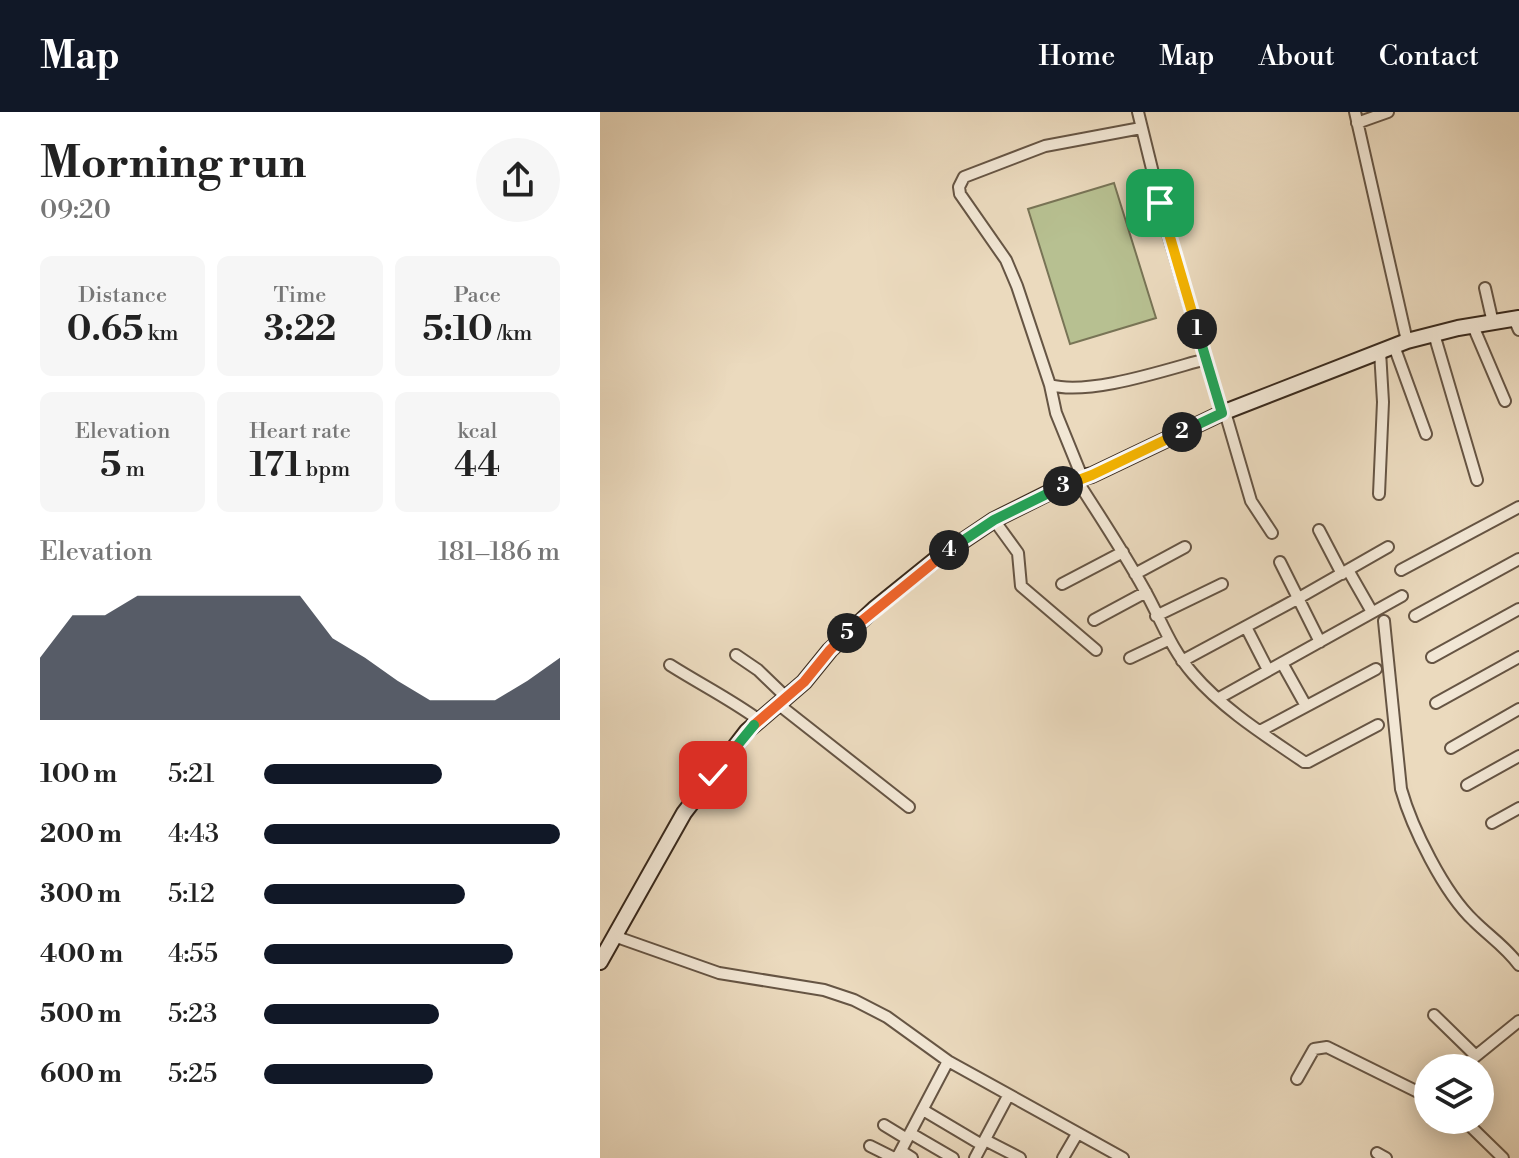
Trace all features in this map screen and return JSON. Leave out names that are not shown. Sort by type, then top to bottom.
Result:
[{"type":"street","points":[[1138,112],[1168,234],[1251,501],[1272,533]]},
{"type":"street","points":[[1388,112],[1356,117],[1401,343],[1426,434]]},
{"type":"street","points":[[1141,128],[1045,146],[964,177],[960,183],[960,194],[1006,260],[1017,286],[1079,478],[1146,592],[1168,640],[1182,661],[1219,698],[1304,762],[1378,725]]},
{"type":"street","points":[[1485,288],[1493,323]]},
{"type":"street","points":[[600,962],[684,813],[747,731],[804,682],[830,650],[874,609],[936,559],[994,520],[1223,412],[1401,343],[1473,326],[1517,323]]},
{"type":"street","points":[[1473,326],[1505,401]]},
{"type":"street","points":[[1434,334],[1477,480]]},
{"type":"street","points":[[1379,494],[1383,402],[1380,351]]},
{"type":"street","points":[[1050,385],[1065,389],[1093,385],[1206,359]]},
{"type":"street","points":[[1401,570],[1519,507]]},
{"type":"street","points":[[994,520],[1018,553],[1021,586],[1096,650]]},
{"type":"street","points":[[1319,530],[1372,612]]},
{"type":"street","points":[[1135,574],[1185,547]]},
{"type":"street","points":[[1182,661],[1388,547]]},
{"type":"street","points":[[1062,584],[1123,552]]},
{"type":"street","points":[[1415,616],[1519,559]]},
{"type":"street","points":[[1280,562],[1320,642]]},
{"type":"street","points":[[1156,616],[1222,584]]},
{"type":"street","points":[[1094,620],[1146,592]]},
{"type":"street","points":[[1219,698],[1402,596]]},
{"type":"street","points":[[1432,657],[1519,609]]},
{"type":"street","points":[[1384,621],[1400,777],[1406,805],[1444,883],[1472,920],[1508,950],[1519,965]]},
{"type":"street","points":[[1246,627],[1268,670]]},
{"type":"street","points":[[1130,658],[1168,640]]},
{"type":"street","points":[[736,655],[758,670],[782,701],[909,807]]},
{"type":"street","points":[[1436,703],[1519,657]]},
{"type":"street","points":[[1282,663],[1306,706]]},
{"type":"street","points":[[670,665],[712,692],[726,696],[759,720]]},
{"type":"street","points":[[1260,731],[1376,669]]},
{"type":"street","points":[[1451,748],[1519,709]]},
{"type":"street","points":[[1467,785],[1519,756]]},
{"type":"street","points":[[1492,823],[1519,808]]},
{"type":"street","points":[[614,936],[719,973],[824,990],[854,1000],[887,1017],[948,1061],[1123,1158]]},
{"type":"street","points":[[1508,950],[1519,941]]},
{"type":"street","points":[[1434,1015],[1474,1054]]},
{"type":"street","points":[[1476,1054],[1519,1021]]},
{"type":"street","points":[[1297,1079],[1314,1049],[1327,1047],[1414,1090]]},
{"type":"street","points":[[898,1156],[948,1061]]},
{"type":"street","points":[[975,1158],[1008,1096]]},
{"type":"street","points":[[923,1110],[1020,1158]]},
{"type":"street","points":[[884,1125],[953,1158]]},
{"type":"street","points":[[1063,1158],[1077,1134]]},
{"type":"street","points":[[1478,1134],[1503,1158]]},
{"type":"street","points":[[870,1146],[912,1158]]},
{"type":"green space","points":[[1114,183],[1156,318],[1070,344],[1028,209]]},
{"type":"route","points":[[713,775],[747,731],[804,682],[830,650],[874,609],[936,559],[994,520],[1222,413],[1160,203]]}]
